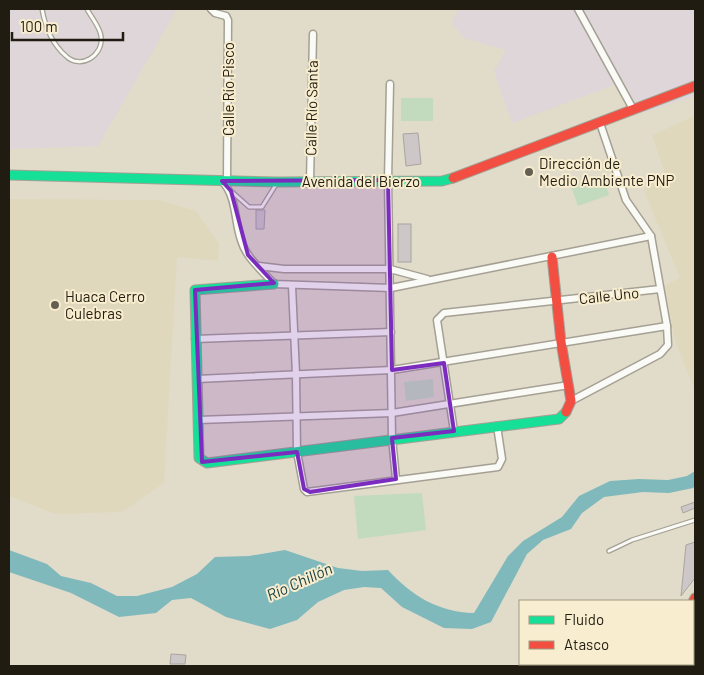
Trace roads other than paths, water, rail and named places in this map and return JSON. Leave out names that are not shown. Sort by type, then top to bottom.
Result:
[{"type":"street","name":"Calle Río Pisco","points":[[211,9],[226,16],[228,20],[225,181]]},
{"type":"street","points":[[578,9],[633,109]]},
{"type":"street","name":"Calle Río Santa","points":[[310,182],[313,34]]},
{"type":"street","points":[[390,84],[388,180],[392,438],[396,479]]},
{"type":"street","name":"Avenida del Bierzo","points":[[9,175],[277,182],[442,181],[463,176],[695,86]]},
{"type":"street","points":[[571,401],[660,354],[668,345],[667,326],[651,236],[626,200],[600,123]]},
{"type":"street","points":[[225,181],[231,191],[241,240],[248,255],[274,284]]},
{"type":"street","points":[[552,257],[561,342],[571,401],[567,411],[559,419],[392,438],[207,463],[202,462],[199,458],[195,290],[274,284],[391,288],[651,236]]},
{"type":"street","points":[[259,266],[284,269],[390,269],[428,280]]},
{"type":"street","points":[[292,286],[295,335],[297,452],[306,492],[498,467],[502,459],[497,426]]},
{"type":"street","name":"Calle Uno","points":[[444,363],[437,320],[444,313],[660,289]]},
{"type":"street","points":[[197,379],[392,370],[667,326]]},
{"type":"street","points":[[195,339],[391,332]]},
{"type":"street","points":[[444,363],[454,432]]},
{"type":"street","points":[[198,420],[392,413],[569,385]]},
{"type":"lane","points":[[42,9],[45,25],[54,42],[66,57],[76,62],[87,62],[96,56],[100,47],[101,36],[87,9]]},
{"type":"lane","points":[[231,191],[249,207],[262,208],[268,201],[277,182]]},
{"type":"lane","points":[[609,551],[632,540],[695,520]]},
{"type":"water","name":"Río Chillón","points":[[695,471],[695,486],[693,488],[669,493],[643,492],[604,497],[582,513],[571,529],[543,540],[527,554],[491,622],[472,629],[444,628],[402,607],[381,588],[364,587],[344,590],[318,602],[297,620],[270,629],[226,617],[191,598],[172,600],[156,613],[119,617],[71,593],[9,572],[9,550],[47,564],[61,576],[91,583],[117,596],[137,596],[172,587],[197,574],[215,557],[249,556],[285,550],[338,568],[362,571],[388,570],[406,588],[426,601],[449,610],[474,613],[508,556],[523,541],[562,517],[579,496],[610,481],[668,480],[687,476]]},
{"type":"place","name":"Dirección de Medio Ambiente PNP","points":[[529,172]]},
{"type":"place","name":"Huaca Cerro Culebras","points":[[55,305]]}]
